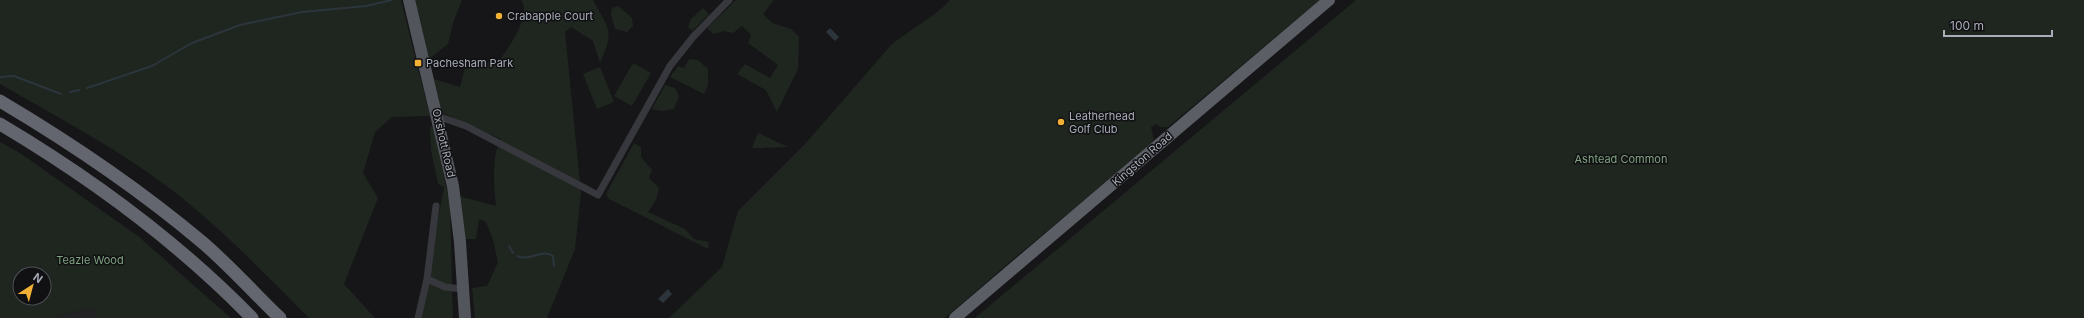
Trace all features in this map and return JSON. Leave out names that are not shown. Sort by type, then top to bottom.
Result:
[{"type":"highway","name":"Kingston Road","points":[[955,318],[1329,0]]},
{"type":"highway","points":[[0,101],[63,138],[120,178],[202,242],[280,318]]},
{"type":"highway","points":[[0,124],[42,149],[101,190],[179,250],[252,318]]},
{"type":"main road","name":"Oxshott Road","points":[[409,0],[438,116],[456,205],[465,318]]},
{"type":"street","points":[[438,116],[466,126],[598,195],[670,66],[692,37],[729,0]]},
{"type":"street","points":[[418,318],[427,279],[436,206]]},
{"type":"street","points":[[427,279],[445,287],[462,289]]},
{"type":"shaded area","points":[[830,28],[839,37],[835,41],[826,32]]},
{"type":"shaded area","points":[[668,289],[672,294],[663,303],[658,299]]},
{"type":"shaded area","points":[[95,308],[138,318],[56,318],[60,315]]},
{"type":"green space","points":[[0,0],[401,0],[430,116],[392,117],[375,132],[363,173],[378,198],[344,284],[375,318],[309,318],[213,224],[172,190],[114,150],[0,84]]},
{"type":"green space","points":[[414,0],[462,0],[453,23],[448,44],[429,59]]},
{"type":"green space","points":[[521,0],[593,0],[606,24],[609,36],[605,52],[600,63],[593,41],[571,27],[565,32],[581,193],[575,249],[547,318],[475,318],[472,288],[487,286],[498,262],[493,240],[486,222],[479,219],[476,239],[465,239],[459,196],[496,206],[494,162],[501,139],[442,113],[434,79],[460,87],[465,68],[501,58],[514,38],[522,21],[524,6]]},
{"type":"green space","points":[[736,0],[774,0],[763,14],[772,23],[791,29],[799,37],[798,69],[777,112],[766,90],[737,74],[745,64],[770,78],[778,65],[748,43],[751,35],[742,26],[733,33],[724,31],[713,34],[707,28]]},
{"type":"green space","points":[[950,0],[1320,0],[1168,127],[1160,127],[1156,124],[1151,127],[1154,140],[1139,155],[1018,255],[945,318],[669,318],[722,267],[738,211],[806,143],[891,45],[937,12]]},
{"type":"green space","name":"Ashtead Common","points":[[1356,0],[2084,0],[2084,318],[975,318]]},
{"type":"green space","points":[[618,6],[632,18],[633,26],[627,32],[615,29],[611,15],[612,8]]},
{"type":"green space","points":[[703,8],[709,14],[692,31],[688,27],[691,19]]},
{"type":"green space","points":[[689,59],[698,60],[708,69],[708,85],[704,94],[670,77],[678,66],[684,68]]},
{"type":"green space","points":[[633,63],[651,73],[632,106],[614,96]]},
{"type":"green space","points":[[600,67],[614,102],[597,109],[583,74]]},
{"type":"green space","points":[[665,85],[675,88],[679,96],[674,109],[662,111],[652,109]]},
{"type":"green space","points":[[434,126],[450,206],[453,318],[420,318],[444,187],[438,184],[431,150],[430,127]]},
{"type":"green space","points":[[758,133],[788,147],[752,148]]},
{"type":"green space","name":"Teazle Wood","points":[[0,142],[20,153],[138,236],[231,318],[96,318],[95,308],[60,315],[56,318],[0,318]]},
{"type":"green space","points":[[634,143],[641,147],[641,157],[652,170],[649,178],[659,188],[656,200],[648,212],[685,229],[694,239],[709,242],[708,249],[609,199],[606,194]]},
{"type":"waterway","points":[[87,88],[152,66],[192,43],[240,25],[302,12],[366,6],[392,0]]},
{"type":"waterway","points":[[0,77],[14,76],[61,94]]},
{"type":"waterway","points":[[70,92],[79,90]]},
{"type":"waterway","points":[[509,246],[513,253]]},
{"type":"waterway","points":[[517,256],[527,257],[545,253],[549,254],[553,256],[554,266]]},
{"type":"place","name":"Crabapple Court","points":[[499,16]]},
{"type":"place","name":"Pachesham Park","points":[[418,63]]},
{"type":"place","name":"Leatherhead Golf Club","points":[[1061,122]]}]
